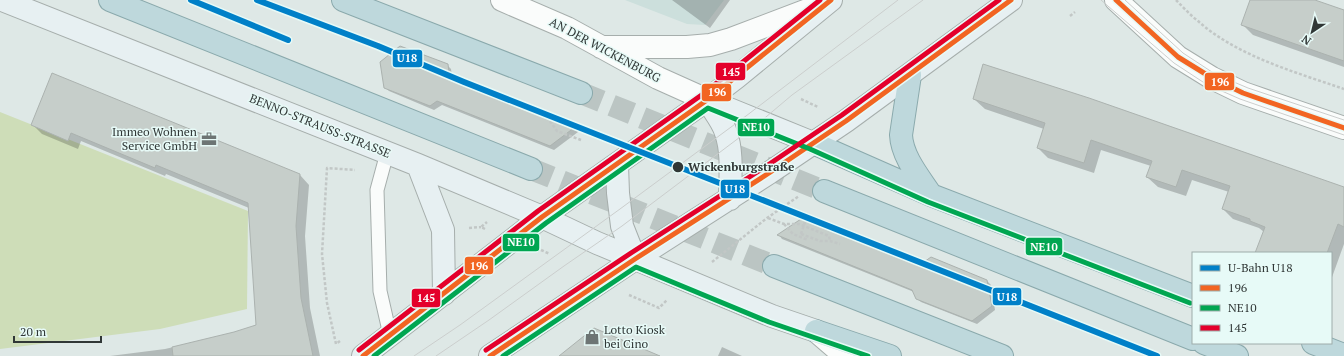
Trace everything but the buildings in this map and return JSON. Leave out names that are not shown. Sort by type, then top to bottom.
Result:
[{"type":"highway","points":[[110,0],[531,169]]},
{"type":"highway","points":[[344,0],[581,94]]},
{"type":"highway","points":[[910,74],[902,144],[904,153],[931,195]]},
{"type":"highway","points":[[813,143],[931,195],[1192,296]]},
{"type":"highway","points":[[824,192],[1192,339]]},
{"type":"highway","points":[[774,266],[1002,356]]},
{"type":"highway","points":[[816,331],[890,356]]},
{"type":"highway","points":[[1207,344],[1237,356]]},
{"type":"highway","points":[[1316,344],[1344,355]]},
{"type":"main road","name":"BENNO-STRAUSS-STRASSE","points":[[2,0],[418,165],[635,259],[772,316],[816,331]]},
{"type":"main road","points":[[490,356],[846,121],[1011,0]]},
{"type":"main road","points":[[364,356],[542,218],[707,100],[830,1]]},
{"type":"main road","points":[[707,100],[813,143]]},
{"type":"main road","points":[[707,100],[726,131],[729,145],[730,199]]},
{"type":"main road","points":[[418,165],[443,230],[444,294]]},
{"type":"main road","points":[[617,165],[618,193],[622,226],[635,259]]},
{"type":"street","name":"AN DER WICKENBURG","points":[[502,0],[567,28],[658,78],[707,100]]},
{"type":"street","points":[[1116,0],[1178,57],[1212,78],[1243,93],[1344,128]]},
{"type":"street","points":[[601,48],[687,47],[710,45],[731,39],[830,1]]},
{"type":"street","points":[[816,331],[845,356]]},
{"type":"lane","points":[[387,153],[377,190],[380,291],[390,335]]},
{"type":"path","points":[[1176,0],[1198,22],[1248,53],[1344,89]]},
{"type":"path","points":[[1070,16],[1075,12]]},
{"type":"path","points":[[800,99],[819,107]]},
{"type":"path","points":[[550,121],[557,131],[580,140]]},
{"type":"path","points":[[342,340],[336,344],[327,303],[322,254],[327,168],[356,170]]},
{"type":"path","points":[[710,264],[767,218],[803,193]]},
{"type":"path","points":[[767,218],[784,224],[799,224],[829,236],[830,241]]},
{"type":"path","points":[[805,222],[800,235],[820,241],[830,241],[840,244]]},
{"type":"path","points":[[784,224],[794,234],[808,240]]},
{"type":"path","points":[[462,228],[481,226]]},
{"type":"path","points":[[626,294],[659,308],[668,299]]},
{"type":"shaded area","points":[[625,0],[724,0],[705,25],[687,24]]},
{"type":"green space","points":[[0,112],[248,211],[247,309],[160,329],[0,349]]},
{"type":"tunnel","points":[[581,93],[824,191]]},
{"type":"tunnel","points":[[531,169],[774,266]]},
{"type":"tram line","points":[[414,356],[460,325],[620,209],[746,116],[898,0]]},
{"type":"tram line","points":[[436,356],[622,226],[760,122],[792,95],[923,0]]},
{"type":"tram line","points":[[1101,0],[1174,63],[1206,84],[1240,99],[1344,135]]},
{"type":"tram line","points":[[1125,0],[1183,53],[1215,74],[1248,88],[1344,120]]},
{"type":"metro line","name":"U18","points":[[191,0],[288,40]]},
{"type":"metro line","name":"U18","points":[[257,0],[378,46],[464,82],[1157,356]]},
{"type":"transit line","name":"145","points":[[359,350],[538,211],[703,94],[820,0]]},
{"type":"transit line","name":"196","points":[[363,356],[542,217],[707,100],[831,0]]},
{"type":"transit line","name":"145","points":[[486,350],[842,115],[999,0]]},
{"type":"transit line","name":"196","points":[[490,356],[846,121],[1011,0]]},
{"type":"transit line","name":"196","points":[[1116,0],[1178,57],[1212,78],[1243,93],[1344,128]]},
{"type":"transit line","name":"NE10","points":[[374,356],[546,223],[708,108],[810,149],[928,202],[1190,303]]},
{"type":"transit line","name":"NE10","points":[[503,356],[636,267],[769,322],[868,356]]},
{"type":"place","name":"Immeo Wohnen Service GmbH","points":[[209,139]]},
{"type":"place","name":"Wickenburgstraße","points":[[678,167]]},
{"type":"place","name":"Lotto Kiosk bei Cino","points":[[592,337]]}]
